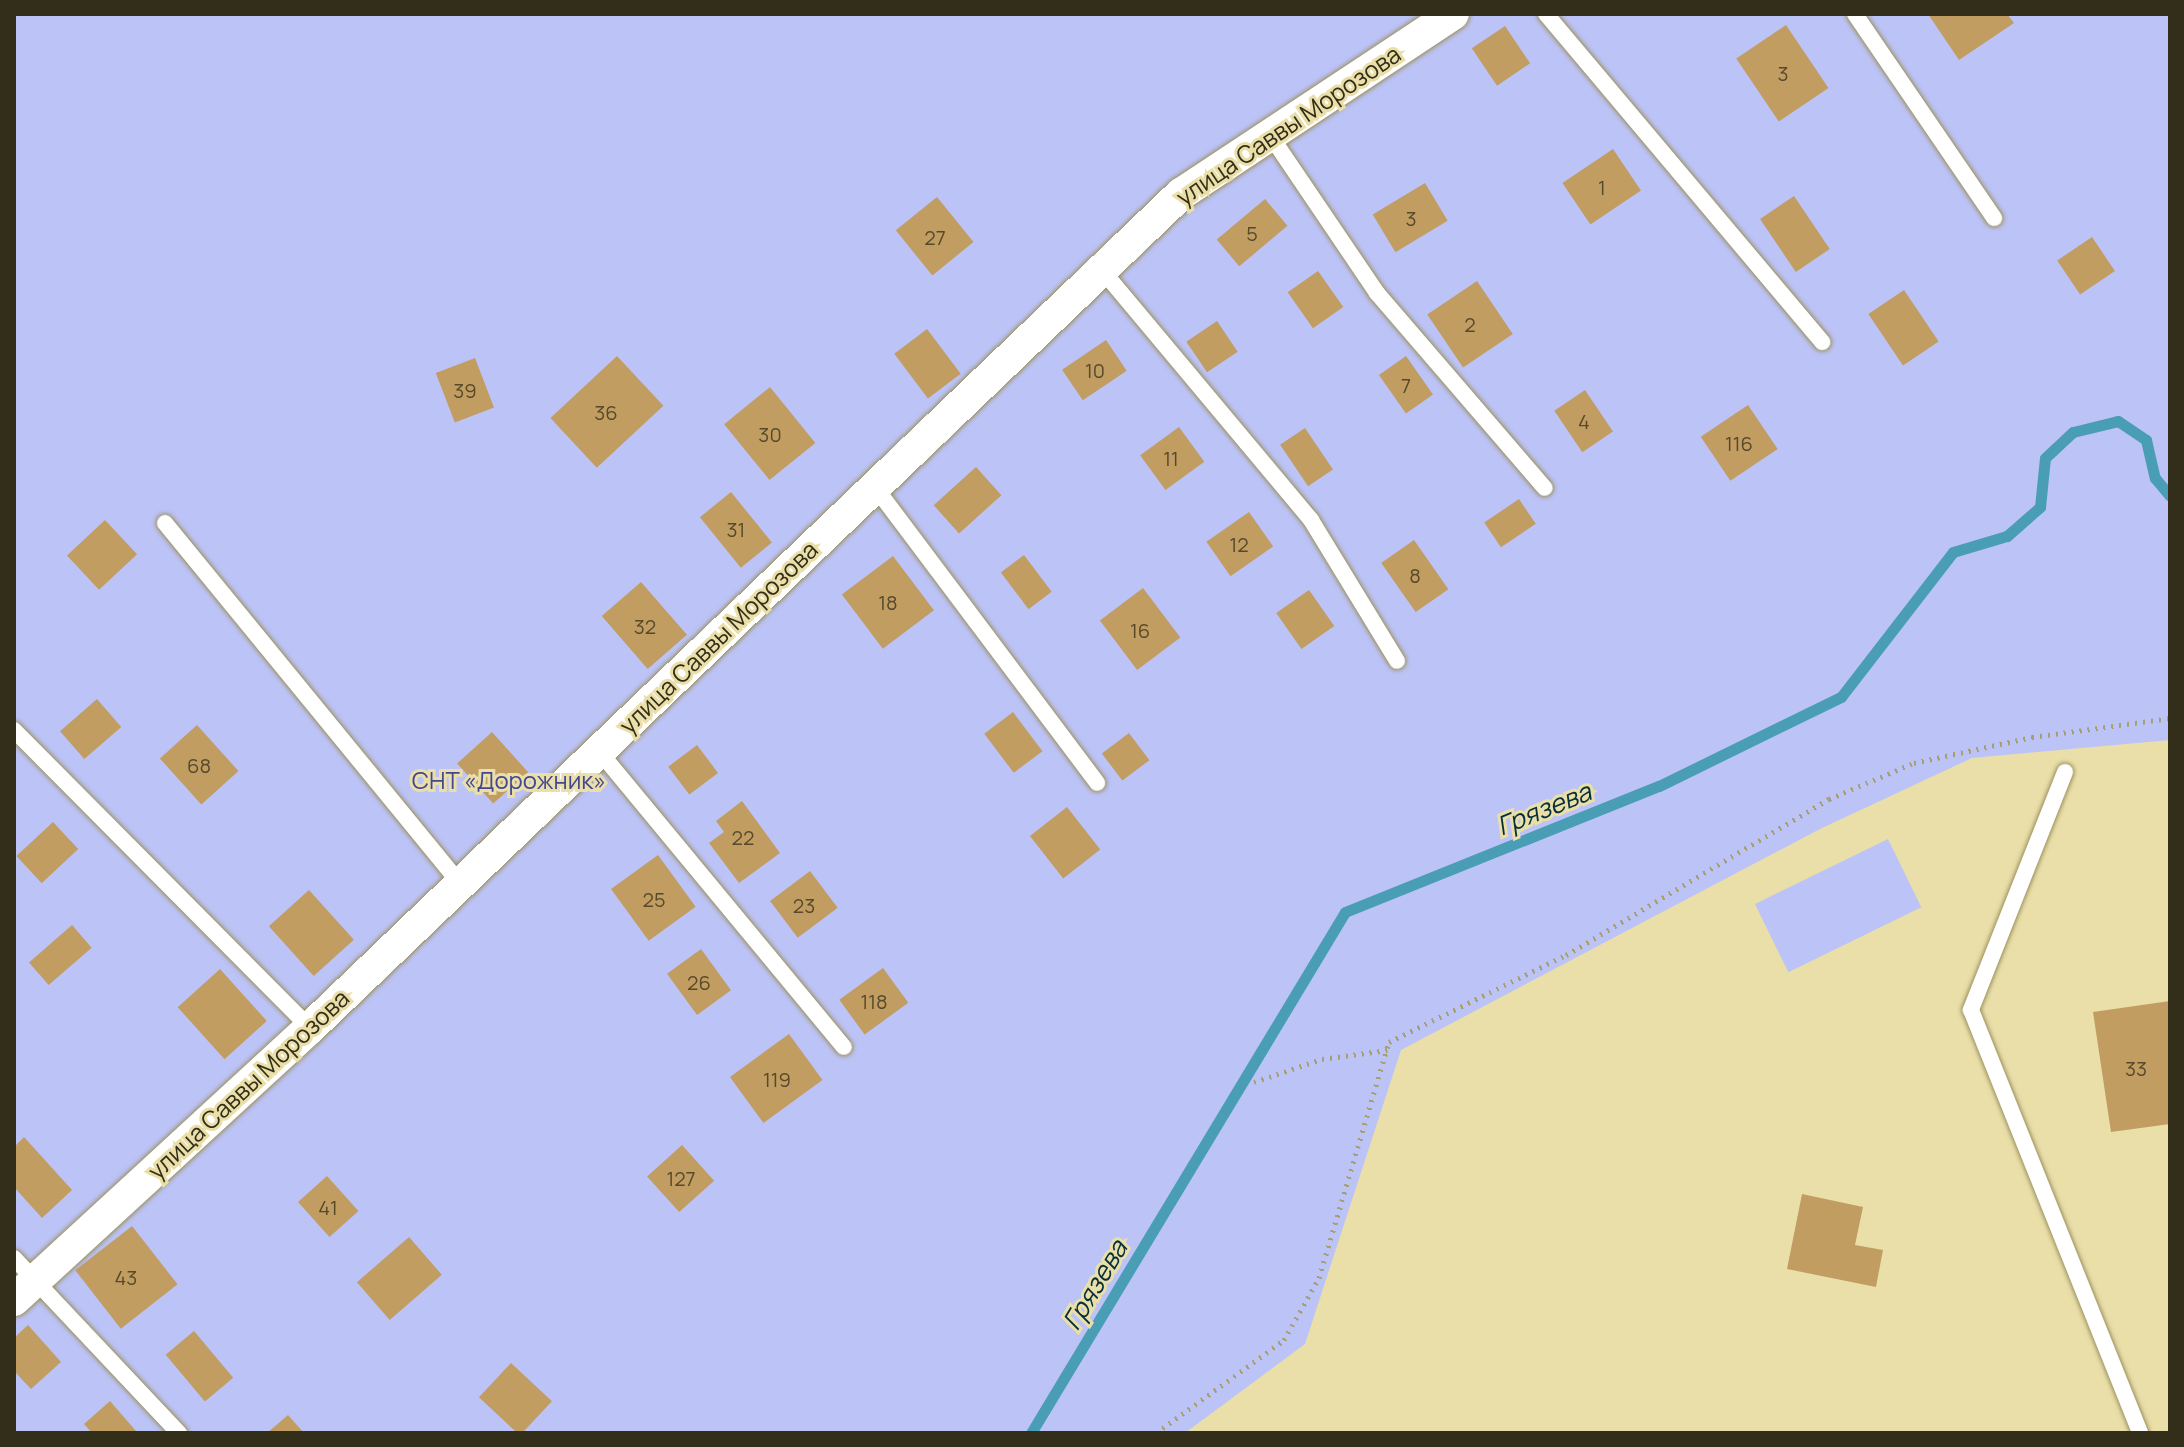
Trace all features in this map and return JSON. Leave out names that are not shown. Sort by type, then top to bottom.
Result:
[{"type":"street","name":"улица Саввы Морозова","points":[[21,1279],[310,1028],[1181,194],[1453,14]]},
{"type":"lane","points":[[1546,14],[1822,342]]},
{"type":"lane","points":[[1855,14],[1994,218]]},
{"type":"lane","points":[[1270,135],[1377,293],[1545,488]]},
{"type":"lane","points":[[1102,270],[1311,520],[1397,661]]},
{"type":"lane","points":[[875,487],[1097,783]]},
{"type":"lane","points":[[165,523],[461,884]]},
{"type":"lane","points":[[14,730],[310,1028]]},
{"type":"lane","points":[[599,751],[844,1047]]},
{"type":"lane","points":[[2065,772],[1971,1010],[2140,1433]]},
{"type":"lane","points":[[21,1279],[179,1433]]},
{"type":"path","points":[[1156,1433],[1284,1340],[1319,1278],[1389,1042],[1566,955],[1829,799],[1914,763],[2032,737],[2170,718]]},
{"type":"path","points":[[1254,1082],[1322,1059],[1387,1050]]},
{"type":"green space","name":"СНТ «Дорожник»","points":[[14,14],[2170,14],[2170,740],[1972,758],[1820,829],[1401,1050],[1305,1344],[1185,1433],[14,1433]]},
{"type":"green space","points":[[1888,839],[1921,907],[1788,972],[1755,904]]},
{"type":"building","points":[[1928,14],[2007,14],[2014,23],[1959,60]]},
{"type":"building","points":[[1786,25],[1828,88],[1779,122],[1736,59]]},
{"type":"building","points":[[1505,26],[1530,63],[1497,86],[1472,48]]},
{"type":"building","points":[[1613,149],[1641,190],[1590,225],[1562,183]]},
{"type":"building","points":[[1425,183],[1448,221],[1395,252],[1373,214]]},
{"type":"building","points":[[1794,196],[1830,249],[1796,272],[1760,219]]},
{"type":"building","points":[[937,197],[974,242],[932,275],[896,230]]},
{"type":"building","points":[[1265,199],[1287,226],[1239,266],[1217,239]]},
{"type":"building","points":[[2092,237],[2115,271],[2080,294],[2057,260]]},
{"type":"building","points":[[1318,271],[1343,307],[1313,328],[1288,292]]},
{"type":"building","points":[[1477,281],[1513,334],[1463,368],[1427,315]]},
{"type":"building","points":[[1904,290],[1939,341],[1903,365],[1868,314]]},
{"type":"building","points":[[1217,321],[1238,352],[1207,372],[1186,342]]},
{"type":"building","points":[[927,329],[961,374],[928,398],[894,354]]},
{"type":"building","points":[[1106,340],[1127,371],[1083,400],[1062,370]]},
{"type":"building","points":[[617,356],[663,406],[597,468],[550,418]]},
{"type":"building","points":[[1406,356],[1433,395],[1406,413],[1379,375]]},
{"type":"building","points":[[475,358],[494,407],[455,423],[436,373]]},
{"type":"building","points":[[770,387],[815,443],[769,480],[724,424]]},
{"type":"building","points":[[1585,390],[1613,431],[1582,452],[1554,411]]},
{"type":"building","points":[[1748,405],[1778,449],[1730,481],[1701,437]]},
{"type":"building","points":[[1179,427],[1204,462],[1165,490],[1140,455]]},
{"type":"building","points":[[1305,428],[1333,469],[1308,486],[1280,445]]},
{"type":"building","points":[[976,467],[1001,495],[959,533],[934,505]]},
{"type":"building","points":[[731,492],[772,543],[741,568],[700,517]]},
{"type":"building","points":[[1519,499],[1536,524],[1501,547],[1484,522]]},
{"type":"building","points":[[1249,512],[1273,546],[1230,576],[1206,542]]},
{"type":"building","points":[[105,520],[137,554],[99,590],[67,555]]},
{"type":"building","points":[[1414,540],[1448,589],[1416,612],[1381,563]]},
{"type":"building","points":[[1024,555],[1052,592],[1029,609],[1001,572]]},
{"type":"building","points":[[893,556],[934,610],[883,649],[842,595]]},
{"type":"building","points":[[641,582],[687,635],[648,669],[602,616]]},
{"type":"building","points":[[1143,588],[1180,638],[1137,670],[1100,620]]},
{"type":"building","points":[[1309,590],[1334,626],[1301,649],[1276,613]]},
{"type":"building","points":[[97,699],[121,727],[84,759],[60,731]]},
{"type":"building","points":[[1013,712],[1042,751],[1014,773],[984,734]]},
{"type":"building","points":[[197,725],[238,771],[201,805],[160,758]]},
{"type":"building","points":[[492,732],[528,772],[493,804],[457,763]]},
{"type":"building","points":[[1129,733],[1149,760],[1122,781],[1102,753]]},
{"type":"building","points":[[697,745],[718,773],[689,795],[668,767]]},
{"type":"building","points":[[742,801],[780,853],[739,883],[709,843],[724,832],[716,821]]},
{"type":"building","points":[[1067,807],[1100,850],[1063,878],[1030,836]]},
{"type":"building","points":[[53,822],[78,849],[42,883],[16,856]]},
{"type":"building","points":[[658,855],[696,907],[649,941],[611,889]]},
{"type":"building","points":[[810,871],[838,908],[798,938],[770,901]]},
{"type":"building","points":[[309,890],[354,940],[314,976],[269,926]]},
{"type":"building","points":[[72,925],[92,948],[49,985],[29,962]]},
{"type":"building","points":[[701,949],[731,990],[697,1015],[667,974]]},
{"type":"building","points":[[883,968],[908,1003],[865,1035],[839,1000]]},
{"type":"building","points":[[220,969],[267,1021],[224,1059],[178,1007]]},
{"type":"building","points":[[2170,1001],[2170,1124],[2111,1132],[2093,1012]]},
{"type":"building","points":[[789,1034],[823,1080],[763,1123],[730,1077]]},
{"type":"building","points":[[24,1137],[72,1190],[42,1218],[14,1187],[14,1147]]},
{"type":"building","points":[[682,1145],[714,1181],[679,1212],[647,1176]]},
{"type":"building","points":[[327,1176],[358,1211],[329,1237],[298,1202]]},
{"type":"building","points":[[1802,1194],[1863,1207],[1855,1245],[1883,1250],[1876,1287],[1787,1269]]},
{"type":"building","points":[[132,1226],[178,1284],[121,1329],[75,1270]]},
{"type":"building","points":[[409,1237],[442,1275],[390,1320],[357,1282]]},
{"type":"building","points":[[28,1325],[61,1362],[31,1389],[14,1371],[14,1338]]},
{"type":"building","points":[[194,1331],[233,1378],[205,1402],[166,1355]]},
{"type":"building","points":[[511,1363],[552,1401],[522,1433],[517,1433],[479,1397]]},
{"type":"building","points":[[110,1401],[136,1431],[134,1433],[92,1433],[84,1424]]},
{"type":"building","points":[[288,1415],[304,1433],[267,1433]]},
{"type":"waterway","name":"Грязева","points":[[1031,1433],[1345,912],[1659,786],[1841,697],[1953,552],[2007,536],[2040,507],[2045,458],[2073,432],[2118,421],[2146,440],[2155,478],[2170,496]]}]
